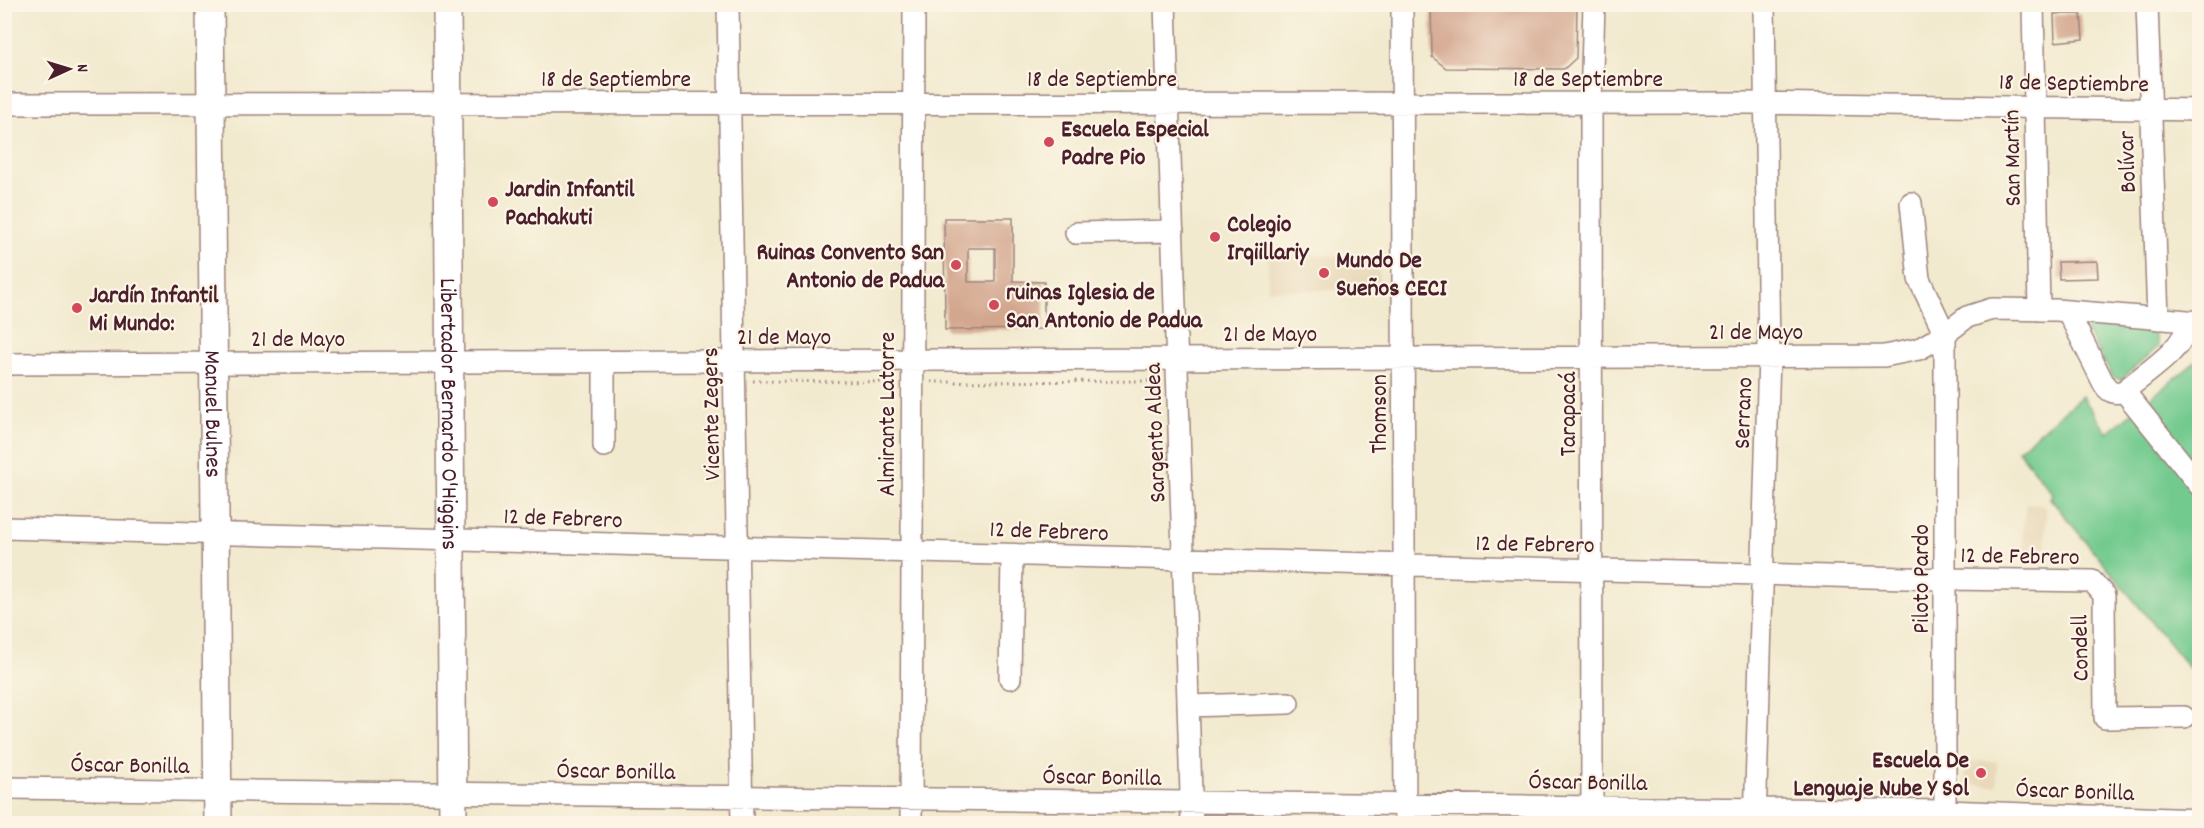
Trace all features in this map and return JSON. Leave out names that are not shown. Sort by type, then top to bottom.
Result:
[{"type":"main road","name":"Manuel Bulnes","points":[[210,4],[218,824]]},
{"type":"main road","name":"Libertador Bernardo O'Higgins","points":[[447,4],[453,824]]},
{"type":"street","name":"Vicente Zegers","points":[[728,4],[742,824]]},
{"type":"street","name":"Almirante Latorre","points":[[911,823],[914,4]]},
{"type":"street","name":"Sargento Aldea","points":[[1165,4],[1192,824]]},
{"type":"street","name":"Thomson","points":[[1402,4],[1405,814]]},
{"type":"street","name":"Tarapacá","points":[[1592,815],[1591,103],[1594,4]]},
{"type":"street","name":"Serrano","points":[[1756,816],[1769,356],[1764,4]]},
{"type":"street","name":"San Martín","points":[[2033,4],[2039,310]]},
{"type":"street","name":"Bolívar","points":[[2147,4],[2158,319]]},
{"type":"street","name":"18 de Septiembre","points":[[4,104],[1766,103],[2199,110]]},
{"type":"street","points":[[1911,203],[1918,279],[1945,334]]},
{"type":"street","points":[[1076,232],[1173,231]]},
{"type":"street","name":"21 de Mayo","points":[[4,364],[604,362],[735,371],[911,361],[1896,355],[1919,349],[1945,334],[1967,317],[1984,310],[2039,310],[2194,322]]},
{"type":"street","points":[[2068,312],[2107,388],[2115,393],[2124,391],[2176,347],[2194,322]]},
{"type":"street","name":"Piloto Pardo","points":[[1945,334],[1945,817]]},
{"type":"street","points":[[604,362],[604,446]]},
{"type":"street","points":[[2124,391],[2199,486]]},
{"type":"street","name":"12 de Febrero","points":[[4,528],[1762,575],[2092,581]]},
{"type":"street","points":[[1010,678],[1012,555]]},
{"type":"street","name":"Condell","points":[[2092,581],[2103,595],[2105,718],[2184,717]]},
{"type":"street","points":[[1188,706],[1287,703]]},
{"type":"street","name":"Óscar Bonilla","points":[[4,788],[1192,802],[1405,814],[2199,820]]},
{"type":"path","points":[[735,371],[891,382]]},
{"type":"path","points":[[931,382],[1157,381]]},
{"type":"path","points":[[784,817],[911,823],[1171,823]]},
{"type":"shaded area","name":"Mundo De Sueños CECI","points":[[1268,255],[1379,256],[1379,290],[1268,290]]},
{"type":"shaded area","points":[[2026,503],[2046,506],[2046,554],[2023,556]]},
{"type":"shaded area","name":"Escuela De Lenguaje Nube Y Sol","points":[[1965,761],[1997,761],[1997,786],[1965,785]]},
{"type":"green space","points":[[2086,322],[2148,326],[2156,337],[2158,347],[2121,380],[2113,377],[2087,332]]},
{"type":"green space","points":[[2199,359],[2199,680],[2050,498],[2053,494],[2018,450],[2082,396],[2107,433]]},
{"type":"building","points":[[1431,4],[1577,4],[1576,58],[1564,69],[1446,68],[1432,57]]},
{"type":"building","points":[[2054,14],[2081,14],[2083,39],[2055,42]]},
{"type":"building","points":[[944,218],[1013,218],[1013,281],[1044,282],[1044,329],[945,330]],"holes":[[[968,248],[995,248],[995,282],[968,282]]]},
{"type":"building","points":[[2097,261],[2098,278],[2059,279],[2058,262]]},
{"type":"place","name":"Escuela Especial Padre Pio","points":[[1049,142]]},
{"type":"place","name":"Jardin Infantil Pachakuti","points":[[493,202]]},
{"type":"place","name":"Colegio Irqiillariy","points":[[1215,237]]},
{"type":"place","name":"Ruinas Convento San Antonio de Padua","points":[[956,265]]},
{"type":"place","name":"Mundo De Sueños CECI","points":[[1324,273]]},
{"type":"place","name":"ruinas Iglesia de San Antonio de Padua","points":[[994,305]]},
{"type":"place","name":"Jardín Infantil Mi Mundo:","points":[[77,308]]},
{"type":"place","name":"Escuela De Lenguaje Nube Y Sol","points":[[1981,773]]}]
